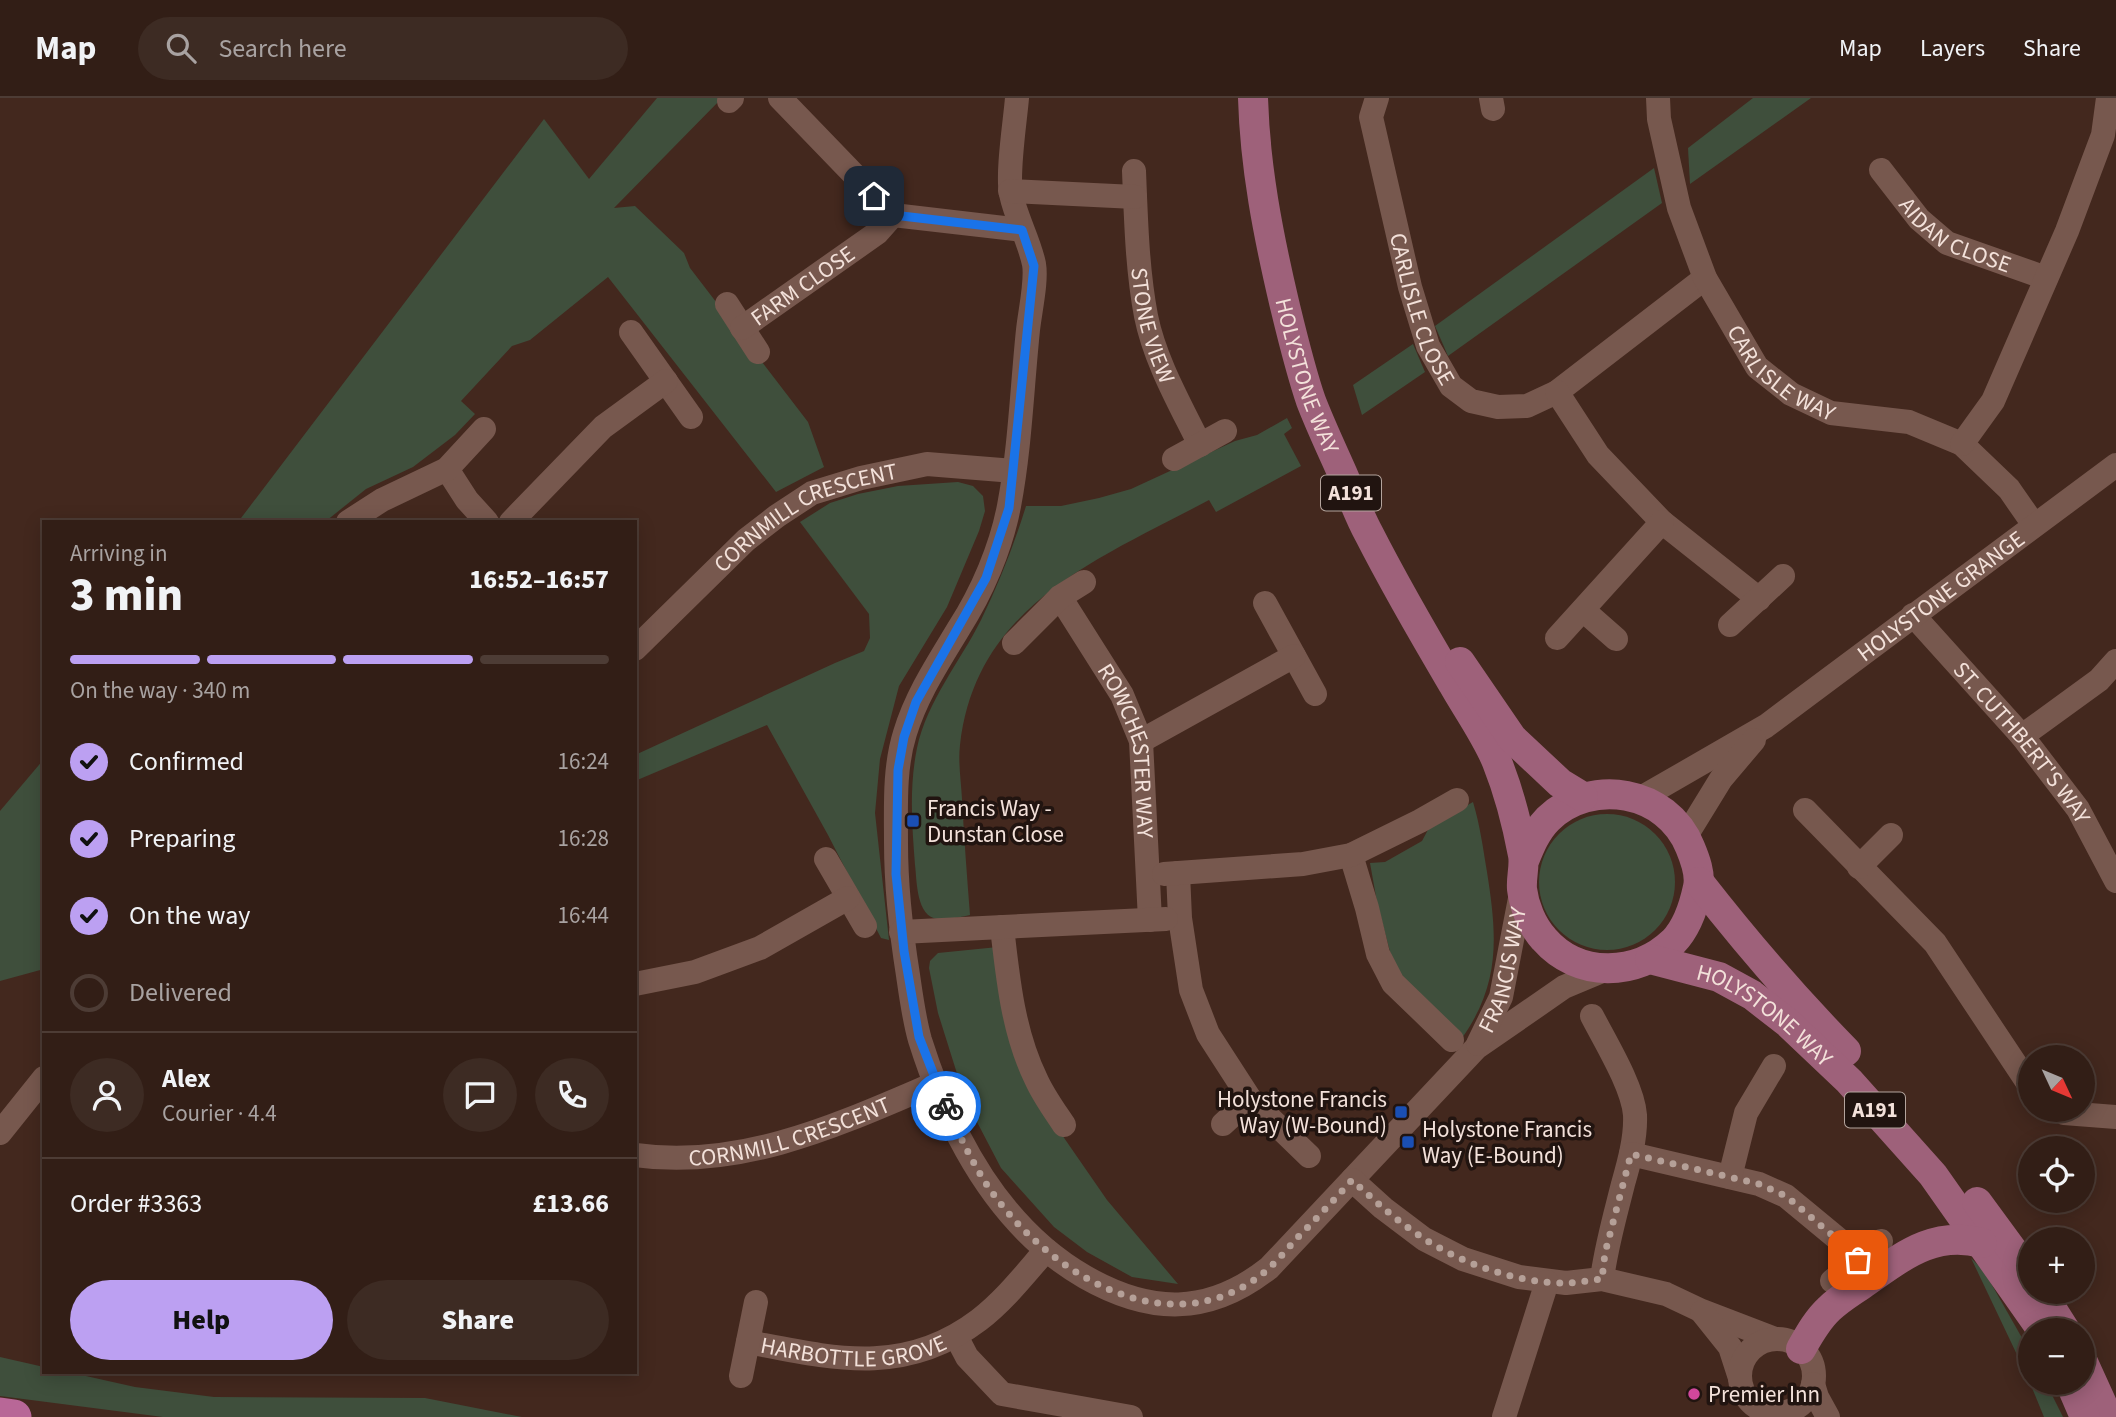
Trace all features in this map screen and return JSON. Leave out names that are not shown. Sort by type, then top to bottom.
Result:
[{"type":"highway","points":[[0,1415],[14,1417]]},
{"type":"main road","name":"HOLYSTONE WAY","points":[[1253,98],[1254,140],[1267,230],[1310,398],[1367,531],[1496,758],[1513,810],[1529,915],[1543,938],[1564,956],[1585,965],[1607,969],[1629,967],[1650,959],[1675,940],[1691,915],[1699,882],[1695,859],[1686,836],[1666,813],[1641,798],[1612,793],[1583,797],[1563,807],[1545,821],[1532,840],[1523,874]]},
{"type":"main road","name":"HOLYSTONE WAY","points":[[1266,98],[1266,131],[1279,228],[1302,324],[1331,412],[1371,508],[1456,656],[1512,738],[1560,783],[1583,797]]},
{"type":"main road","name":"HOLYSTONE WAY","points":[[1699,882],[1744,941],[1798,1003],[1948,1162],[2018,1258]]},
{"type":"main road","name":"HOLYSTONE WAY","points":[[1650,959],[1719,977],[1752,995],[1788,1023],[1849,1081],[1933,1175],[2034,1318]]},
{"type":"main road","points":[[1788,1344],[1812,1329],[1830,1307],[1913,1249],[1941,1241],[1965,1239],[1982,1243]]},
{"type":"main road","points":[[2095,1388],[2108,1417]]},
{"type":"main road","points":[[2076,1395],[2085,1417]]},
{"type":"street","points":[[780,98],[893,215],[1022,230]]},
{"type":"street","name":"FRANCIS WAY","points":[[1017,98],[1010,191],[1034,266],[1009,508],[986,578],[916,702],[904,737],[895,809],[896,874],[901,932],[919,1037],[962,1143],[986,1183],[1008,1212],[1046,1250],[1077,1273],[1120,1296],[1154,1304],[1196,1304],[1223,1296],[1251,1283],[1269,1268],[1476,1048],[1564,987],[1607,969]]},
{"type":"street","name":"CARLISLE CLOSE","points":[[1377,98],[1371,117],[1410,287],[1434,360],[1451,386],[1471,401],[1498,407],[1527,406],[1557,393],[1705,278]]},
{"type":"street","name":"CARLISLE WAY","points":[[1658,98],[1659,119],[1679,208],[1705,278],[1757,367],[1791,394],[1831,413],[1909,422],[1962,444],[2009,489],[2034,525]]},
{"type":"street","points":[[1962,444],[1993,401],[2109,136],[2108,98]]},
{"type":"street","name":"AIDAN CLOSE","points":[[1881,170],[1919,219],[1947,243],[2046,278]]},
{"type":"street","name":"STONE VIEW","points":[[1134,171],[1146,318],[1168,379],[1200,445]]},
{"type":"street","points":[[1010,191],[1135,197]]},
{"type":"street","name":"FARM CLOSE","points":[[743,328],[877,233],[893,215]]},
{"type":"street","name":"FARM CLOSE","points":[[727,304],[758,352]]},
{"type":"street","points":[[631,332],[691,417]]},
{"type":"street","points":[[513,520],[603,427],[666,381]]},
{"type":"street","points":[[1557,393],[1598,455],[1662,522],[1759,599]]},
{"type":"street","points":[[351,520],[382,499],[447,468],[484,429]]},
{"type":"street","points":[[1174,459],[1225,431]]},
{"type":"street","name":"CORNMILL CRESCENT","points":[[637,647],[746,540],[812,493],[847,481],[927,464],[1014,471]]},
{"type":"street","name":"HOLYSTONE GRANGE","points":[[1641,798],[1766,726],[2116,466]]},
{"type":"street","points":[[447,468],[467,500],[485,520]]},
{"type":"street","points":[[1557,638],[1662,522]]},
{"type":"street","points":[[1730,625],[1783,576]]},
{"type":"street","points":[[1014,643],[1060,597],[1084,582]]},
{"type":"street","name":"ROWCHESTER WAY","points":[[1060,597],[1122,695],[1141,741],[1150,920]]},
{"type":"street","points":[[1265,603],[1315,694]]},
{"type":"street","points":[[1583,610],[1616,639]]},
{"type":"street","name":"ST. CUTHBERT'S WAY","points":[[1913,615],[2022,736],[2078,809],[2116,881]]},
{"type":"street","points":[[1141,741],[1294,656]]},
{"type":"street","points":[[2022,736],[2099,680],[2116,661]]},
{"type":"street","name":"HOLYSTONE GRANGE","points":[[1686,836],[1721,779],[1766,726]]},
{"type":"street","points":[[1148,875],[1303,863],[1351,855],[1457,800]]},
{"type":"street","points":[[1805,810],[1935,943],[2018,1068]]},
{"type":"street","points":[[1858,867],[1891,835]]},
{"type":"street","points":[[1351,855],[1378,954],[1393,983],[1452,1040]]},
{"type":"street","points":[[826,859],[865,926]]},
{"type":"street","points":[[1178,873],[1180,918],[1191,990],[1208,1034],[1250,1099],[1309,1156]]},
{"type":"street","name":"FRANCIS WAY","points":[[1476,1048],[1501,997],[1523,874]]},
{"type":"street","points":[[637,984],[695,972],[760,948],[848,898]]},
{"type":"street","points":[[901,932],[1180,918]]},
{"type":"street","points":[[1002,927],[1021,1043],[1036,1080],[1064,1125]]},
{"type":"street","points":[[1592,1016],[1632,1101],[1635,1116],[1631,1154],[1605,1253],[1602,1279]]},
{"type":"street","points":[[1730,1177],[1746,1113],[1774,1066]]},
{"type":"street","name":"CORNMILL CRESCENT","points":[[637,1155],[675,1159],[717,1157],[759,1150],[835,1126],[936,1083]]},
{"type":"street","points":[[0,1133],[36,1105],[42,1085]]},
{"type":"street","points":[[1223,1124],[1250,1099]]},
{"type":"street","points":[[2095,1115],[2116,1116]]},
{"type":"street","points":[[1631,1154],[1759,1184],[1786,1196],[1858,1260]]},
{"type":"street","points":[[1352,1180],[1424,1239],[1463,1259],[1519,1277],[1547,1282],[1602,1279],[1666,1294],[1788,1344],[1811,1363],[1817,1397],[1828,1417]]},
{"type":"street","points":[[1832,1281],[1881,1241]]},
{"type":"street","name":"HARBOTTLE GROVE","points":[[748,1342],[835,1359],[892,1358],[914,1353],[956,1336],[1001,1301],[1046,1250]]},
{"type":"street","points":[[1504,1417],[1547,1282]]},
{"type":"street","name":"HARBOTTLE GROVE","points":[[741,1376],[756,1301]]},
{"type":"street","points":[[1702,1311],[1730,1346],[1742,1390],[1748,1400],[1758,1408],[1769,1412],[1796,1413],[1813,1384]]},
{"type":"street","name":"HARBOTTLE GROVE","points":[[956,1336],[967,1357],[1002,1394],[1132,1417]]},
{"type":"street","points":[[1740,1378],[1741,1366],[1754,1347],[1788,1344]]},
{"type":"green space","points":[[657,98],[722,98],[614,208],[635,206],[684,253],[690,268],[808,422],[824,467],[776,492],[608,277],[530,340],[512,346],[461,401],[475,414],[455,435],[413,467],[366,489],[327,520],[240,520],[544,119],[589,179]]},
{"type":"green space","points":[[1753,98],[1811,98],[1690,184],[1688,148]]},
{"type":"green space","points":[[1654,168],[1662,203],[1448,356],[1435,326]]},
{"type":"green space","points":[[1413,344],[1425,372],[1362,415],[1353,385]]},
{"type":"green space","points":[[1287,418],[1292,428],[1284,434],[1301,466],[1216,512],[1209,500],[1086,566],[1049,592],[1017,621],[990,656],[971,696],[959,751],[970,915],[946,919],[931,917],[925,912],[919,897],[915,865],[912,792],[917,748],[928,714],[973,636],[994,592],[1026,506],[1061,506],[1131,489],[1235,441],[1257,435]]},
{"type":"green space","points":[[958,482],[973,486],[983,496],[985,511],[947,607],[899,686],[880,759],[875,813],[889,940],[881,938],[767,725],[637,780],[637,754],[864,651],[870,638],[869,614],[800,522],[830,503],[898,486]]},
{"type":"green space","points":[[42,761],[42,970],[0,981],[0,811]]},
{"type":"green space","points":[[1473,802],[1490,895],[1494,938],[1490,978],[1484,998],[1462,1038],[1394,967],[1370,863],[1385,862],[1422,841],[1430,826]]},
{"type":"green space","points":[[1607,814],[1633,819],[1655,834],[1670,856],[1675,882],[1670,908],[1655,930],[1633,945],[1607,950],[1581,945],[1559,930],[1544,908],[1539,882],[1544,856],[1559,834],[1581,819]]},
{"type":"green space","points":[[998,947],[1060,1132],[1107,1200],[1178,1284],[1132,1277],[1087,1252],[1054,1227],[1001,1168],[965,1099],[938,1013],[929,968],[930,961],[938,953]]},
{"type":"green space","points":[[1971,1258],[1984,1271],[2018,1331],[2018,1357]]},
{"type":"green space","points":[[0,1357],[42,1367],[42,1374],[77,1374],[135,1387],[214,1397],[425,1398],[522,1417],[163,1417],[0,1396]]},
{"type":"green space","points":[[2035,1395],[2052,1395],[2063,1417],[2044,1417]]},
{"type":"way so far","points":[[946,1106],[962,1143],[986,1183],[1008,1212],[1046,1250],[1077,1273],[1120,1296],[1154,1304],[1196,1304],[1223,1296],[1251,1283],[1269,1268],[1352,1180],[1424,1239],[1463,1259],[1519,1277],[1547,1282],[1602,1279],[1605,1253],[1631,1154],[1759,1184],[1786,1196],[1858,1260]]},
{"type":"place","name":"Francis Way - Dunstan Close","points":[[913,821]]},
{"type":"place","name":"Holystone Francis Way (W-Bound)","points":[[1401,1112]]},
{"type":"place","name":"Holystone Francis Way (E-Bound)","points":[[1408,1142]]},
{"type":"place","name":"Premier Inn","points":[[1694,1394]]},
{"type":"route","points":[[874,196],[893,215],[1022,230],[1034,266],[1009,508],[986,578],[916,702],[904,737],[898,770],[895,809],[896,874],[901,932],[919,1037],[946,1106]]}]
